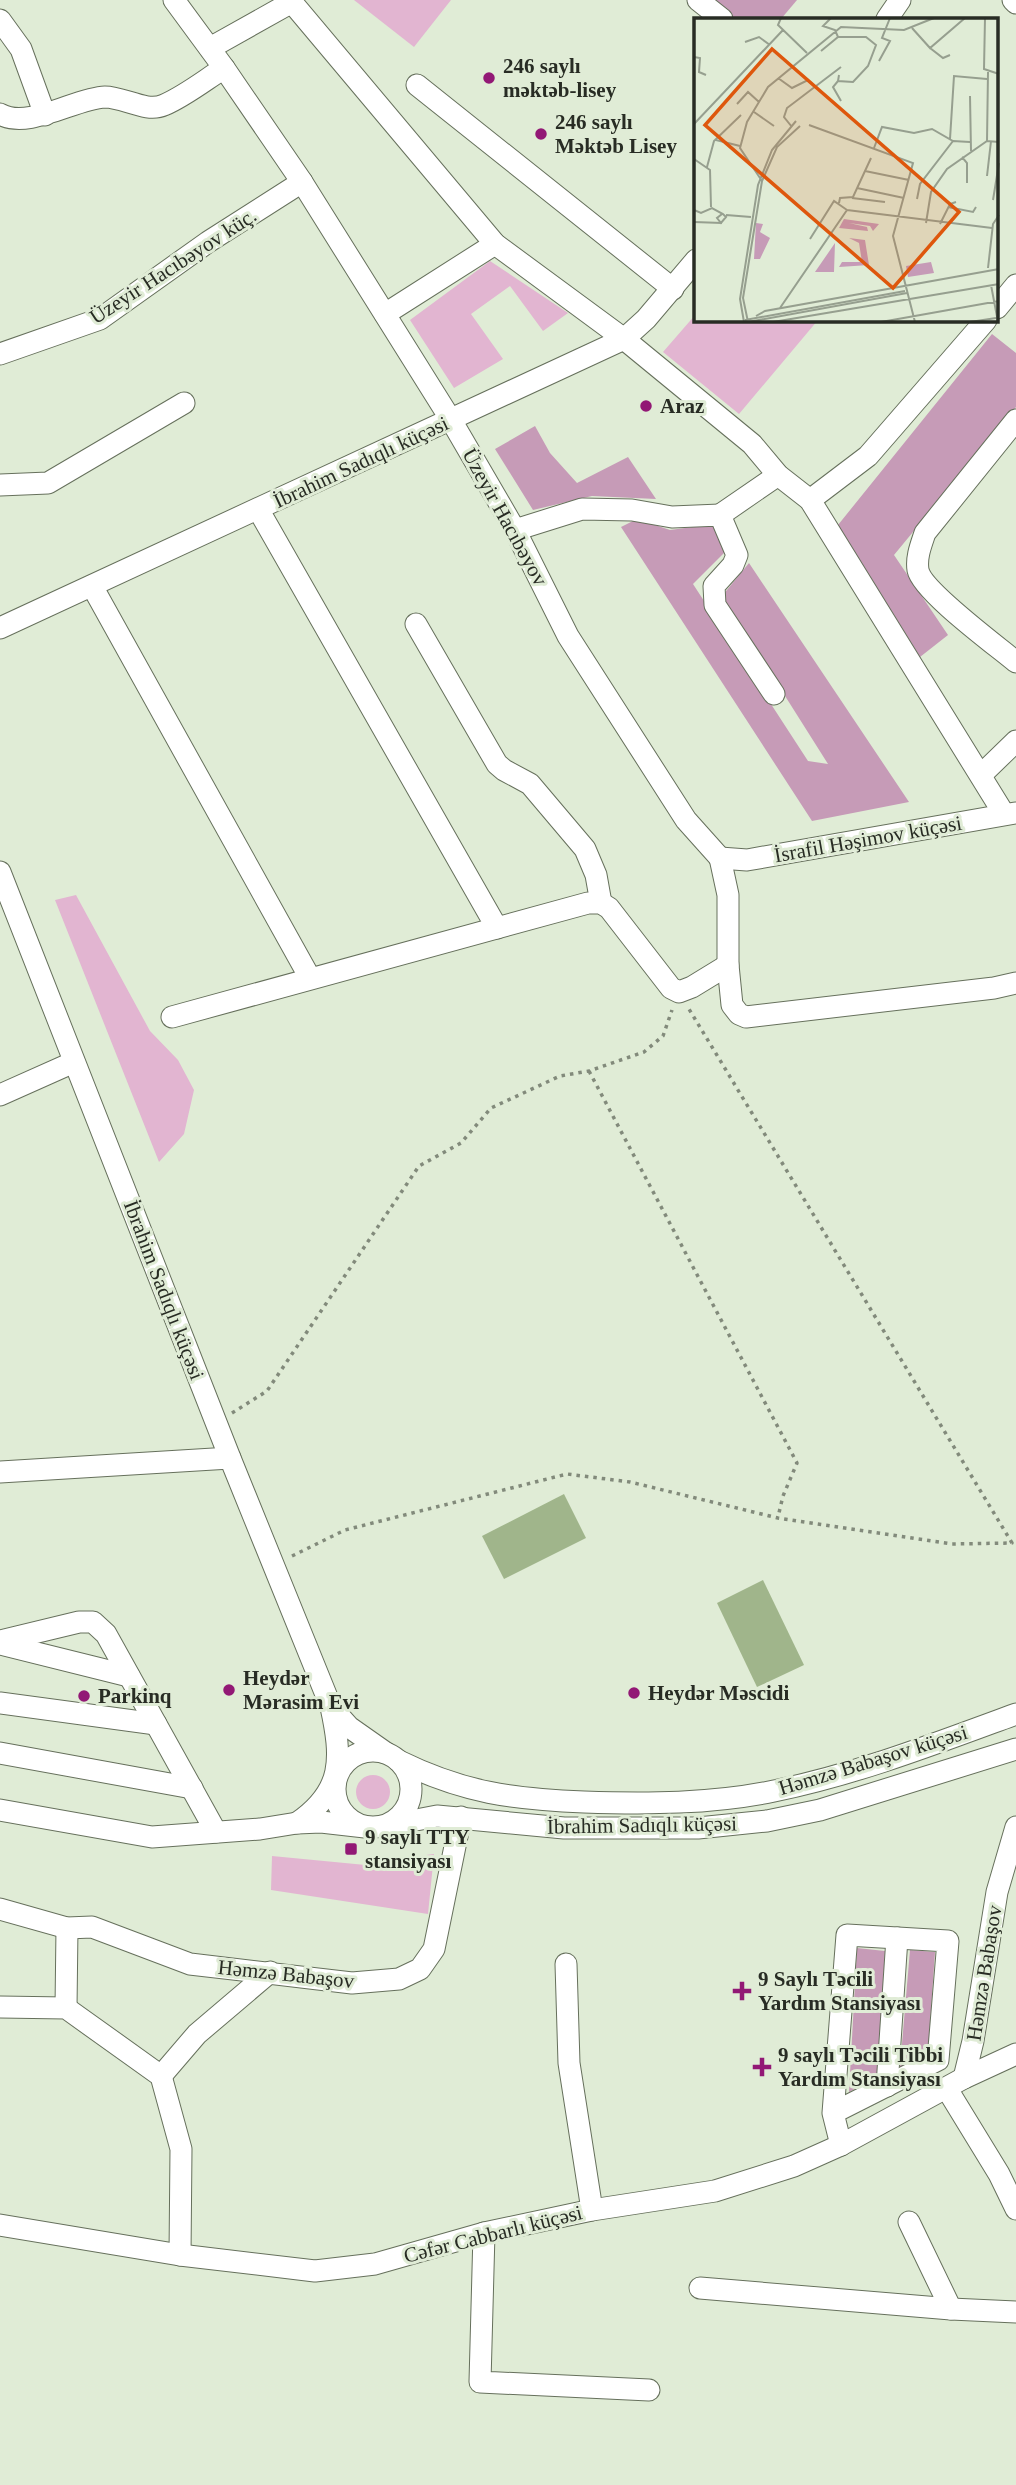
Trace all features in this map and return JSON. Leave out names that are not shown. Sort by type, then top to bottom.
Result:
[{"type":"street","name":"Üzeyir Hacıbəyov","points":[[174,0],[302,182],[451,420],[515,530],[568,636],[686,820],[720,858]]},
{"type":"street","points":[[698,0],[721,18]]},
{"type":"street","points":[[210,48],[291,1],[495,244],[624,339],[752,444],[778,475],[810,500],[981,775],[1010,813]]},
{"type":"street","points":[[0,20],[21,49],[45,115]]},
{"type":"street","points":[[0,114],[7,118],[45,115],[105,97],[161,106],[224,68]]},
{"type":"street","points":[[417,85],[673,289]]},
{"type":"street","name":"Üzeyir Hacıbəyov küç.","points":[[0,354],[100,319],[208,242],[302,182]]},
{"type":"street","points":[[384,314],[495,244]]},
{"type":"street","name":"İbrahim Sadıqlı küçəsi","points":[[0,628],[624,339],[673,289],[694,263]]},
{"type":"street","points":[[1003,306],[1016,285]]},
{"type":"street","points":[[810,500],[868,456],[984,322]]},
{"type":"street","points":[[0,485],[48,483],[184,403]]},
{"type":"street","points":[[1016,420],[925,533],[918,555],[918,573],[933,593],[1016,662]]},
{"type":"street","points":[[515,530],[582,509],[632,510],[672,517],[720,515],[778,475]]},
{"type":"street","points":[[258,509],[497,928]]},
{"type":"street","points":[[720,515],[737,555],[733,565],[714,586],[715,605],[774,694]]},
{"type":"street","points":[[92,586],[310,978]]},
{"type":"street","points":[[416,624],[497,764],[530,783],[585,849],[596,875],[601,903]]},
{"type":"street","points":[[981,775],[1016,741]]},
{"type":"street","name":"İsrafil Həşimov küçəsi","points":[[720,858],[747,860],[1010,813]]},
{"type":"street","points":[[720,858],[728,895],[728,965],[732,1005],[738,1014],[746,1017],[1016,983]]},
{"type":"street","name":"İbrahim Sadıqlı küçəsi","points":[[0,872],[216,1423],[331,1707]]},
{"type":"street","points":[[172,1017],[588,904],[601,903],[609,908],[671,988],[678,992],[692,987],[728,965]]},
{"type":"street","points":[[0,1095],[74,1062]]},
{"type":"street","points":[[0,1472],[230,1458]]},
{"type":"street","points":[[0,1643],[79,1622],[93,1622],[106,1634],[216,1832]]},
{"type":"street","points":[[0,1643],[129,1676]]},
{"type":"street","points":[[0,1703],[156,1724]]},
{"type":"street","points":[[297,1823],[316,1807],[335,1781],[345,1763],[362,1752],[381,1752],[395,1758],[410,1778],[411,1798],[401,1815],[375,1827],[347,1818],[334,1791],[335,1781],[337,1736],[331,1707]]},
{"type":"street","name":"Həmzə Babaşov küçəsi","points":[[331,1707],[349,1727],[395,1758],[430,1777],[465,1788],[514,1798],[630,1803],[706,1800],[772,1792],[918,1750],[1016,1714]]},
{"type":"street","name":"İbrahim Sadıqlı küçəsi","points":[[0,1810],[152,1838],[260,1829],[297,1823],[321,1822],[375,1827],[428,1817],[461,1817],[564,1829],[698,1828],[767,1821],[820,1810],[1016,1749]]},
{"type":"street","points":[[0,1753],[192,1788]]},
{"type":"street","name":"Həmzə Babaşov","points":[[1,1917],[67,1928],[92,1927],[190,1964],[352,1983],[399,1979],[420,1969],[435,1949],[461,1817]]},
{"type":"street","name":"Həmzə Babaşov","points":[[956,2084],[973,2041],[997,1892],[1016,1827]]},
{"type":"street","points":[[66,2008],[67,1928]]},
{"type":"street","points":[[833,2113],[938,2060],[948,1941],[847,1935],[833,2113],[841,2145]]},
{"type":"street","points":[[887,2086],[897,1938]]},
{"type":"street","points":[[566,1964],[569,2063],[592,2210]]},
{"type":"street","points":[[161,2076],[197,2034],[270,1972]]},
{"type":"street","points":[[0,2007],[66,2008],[161,2076],[181,2149],[180,2255]]},
{"type":"street","name":"Cəfər Cabbarlı küçəsi","points":[[0,2225],[180,2255],[315,2271],[374,2264],[484,2232],[592,2210],[715,2191],[794,2166],[841,2145],[1016,2054]]},
{"type":"street","points":[[956,2084],[1007,2169],[1016,2209]]},
{"type":"street","points":[[909,2222],[951,2309]]},
{"type":"street","points":[[484,2232],[480,2382],[649,2390]]},
{"type":"street","points":[[700,2288],[1016,2312]]},
{"type":"path","points":[[216,1423],[267,1391],[419,1166],[461,1143],[491,1108],[560,1076],[589,1071],[644,1052],[663,1035],[678,992]]},
{"type":"path","points":[[273,1566],[345,1530],[567,1474],[630,1482],[778,1518],[952,1544],[1012,1542],[678,992]]},
{"type":"path","points":[[589,1071],[797,1463],[783,1496],[778,1518]]},
{"type":"shaded area","points":[[354,0],[451,0],[414,47]]},
{"type":"shaded area","points":[[708,0],[797,0],[782,18],[730,18]]},
{"type":"shaded area","points":[[490,261],[568,313],[543,331],[510,286],[471,314],[503,359],[454,388],[410,320]]},
{"type":"shaded area","points":[[694,316],[694,322],[816,322],[739,414],[663,352]]},
{"type":"shaded area","points":[[992,334],[1016,353],[1016,407],[894,555],[948,635],[920,657],[838,525]]},
{"type":"shaded area","points":[[535,426],[550,453],[577,483],[628,457],[656,499],[592,496],[533,510],[495,449]]},
{"type":"shaded area","points":[[637,519],[670,530],[715,524],[725,552],[693,584],[808,761],[828,764],[722,596],[749,563],[909,802],[812,821],[621,527]]},
{"type":"shaded area","points":[[76,895],[150,1031],[178,1060],[194,1090],[184,1134],[159,1162],[55,900]]},
{"type":"shaded area","points":[[564,1494],[586,1538],[504,1579],[482,1536]]},
{"type":"shaded area","points":[[763,1580],[804,1665],[757,1687],[717,1603]]},
{"type":"shaded area","points":[[373,1775],[385,1780],[390,1792],[385,1804],[373,1809],[361,1804],[356,1792],[361,1780]]},
{"type":"shaded area","points":[[434,1854],[428,1914],[271,1890],[272,1856],[376,1866],[402,1858]]},
{"type":"shaded area","points":[[857,1948],[885,1951],[878,2077],[849,2092]]},
{"type":"shaded area","points":[[910,1950],[935,1952],[928,2053],[900,2067]]},
{"type":"place","name":"246 saylı məktəb-lisey","points":[[489,78]]},
{"type":"place","name":"246 saylı Məktəb Lisey","points":[[541,134]]},
{"type":"place","name":"Araz","points":[[646,406]]},
{"type":"place","name":"Heydər Mərasim Evi","points":[[229,1690]]},
{"type":"place","name":"Heydər Məscidi","points":[[634,1693]]},
{"type":"place","name":"Parkinq","points":[[84,1696]]},
{"type":"place","name":"9 saylı TTY stansiyası","points":[[351,1849]]},
{"type":"place","name":"9 Saylı Təcili Yardım Stansiyası","points":[[742,1991]]},
{"type":"place","name":"9 saylı Təcili Tibbi Yardım Stansiyası","points":[[762,2067]]}]
